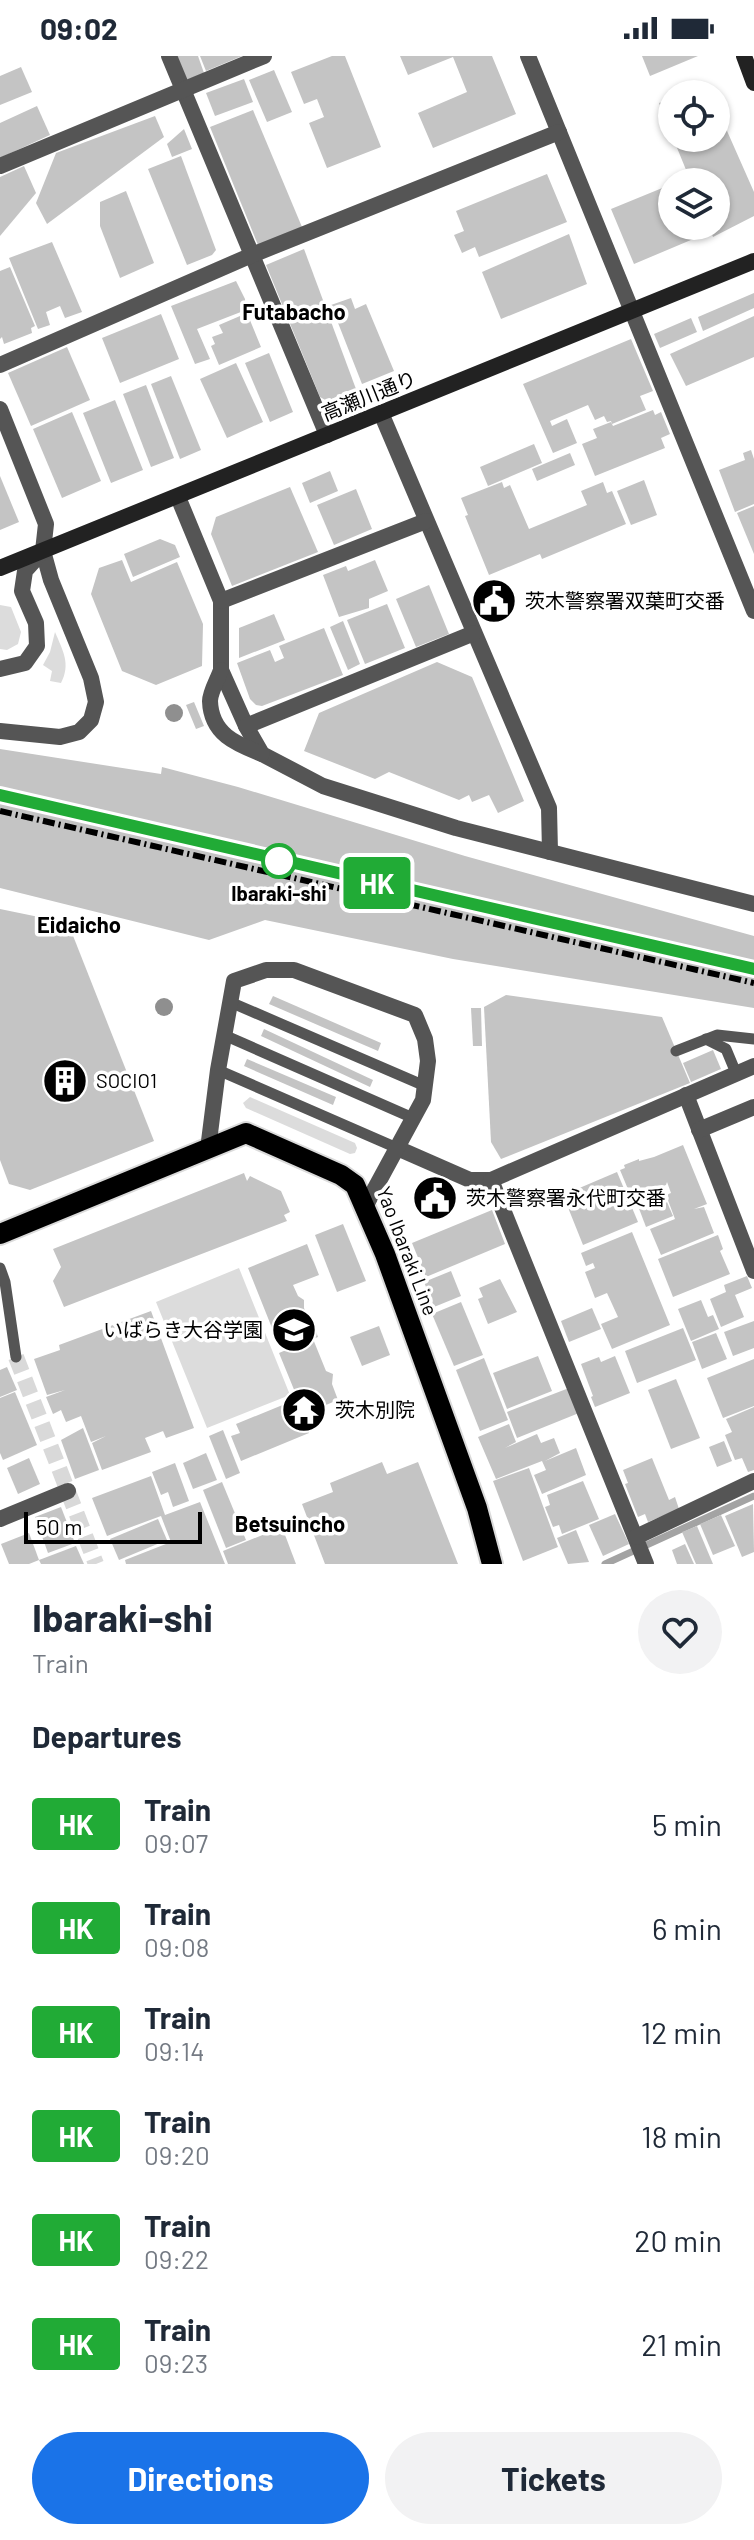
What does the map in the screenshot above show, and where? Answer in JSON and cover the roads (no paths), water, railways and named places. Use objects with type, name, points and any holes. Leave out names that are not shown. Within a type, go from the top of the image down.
[{"type":"main road","name":"Yao Ibaraki Line","points":[[0,1234],[246,1133],[341,1175],[355,1185],[366,1205],[477,1508],[492,1564]]},
{"type":"street","points":[[169,56],[327,435]]},
{"type":"street","points":[[0,166],[264,56]]},
{"type":"street","points":[[528,56],[754,611]]},
{"type":"street","points":[[744,56],[754,83]]},
{"type":"street","points":[[0,365],[252,255],[559,132]]},
{"type":"street","name":"高瀬川通り","points":[[0,568],[754,261]]},
{"type":"street","points":[[0,409],[46,524],[43,551],[51,580],[91,678],[96,702],[91,720],[79,732],[60,737],[0,731]]},
{"type":"street","points":[[381,413],[549,808],[550,852]]},
{"type":"street","points":[[178,497],[221,601],[221,670],[209,699],[215,720],[227,740],[262,754],[323,786],[456,828],[754,904]]},
{"type":"street","points":[[221,601],[426,521]]},
{"type":"street","points":[[0,669],[25,663],[37,646],[36,623],[22,591],[25,571],[43,551]]},
{"type":"street","points":[[246,726],[474,633]]},
{"type":"street","points":[[221,670],[262,754]]},
{"type":"street","points":[[208,1149],[234,981],[266,970],[294,970],[415,1015],[425,1039],[428,1061],[423,1100],[366,1205]]},
{"type":"street","points":[[397,1148],[470,1180],[491,1180],[754,1066]]},
{"type":"street","points":[[686,1095],[754,1271]]},
{"type":"street","points":[[699,1130],[754,1107]]},
{"type":"street","points":[[491,1180],[646,1564]]},
{"type":"street","points":[[636,1537],[754,1481]]},
{"type":"street","points":[[0,1519],[68,1491]]},
{"type":"lane","points":[[230,1002],[425,1086]]},
{"type":"lane","points":[[224,1035],[413,1118]]},
{"type":"lane","points":[[676,1051],[717,1035],[754,1039]]},
{"type":"lane","points":[[706,1039],[726,1049],[736,1073]]},
{"type":"lane","points":[[218,1070],[397,1148]]},
{"type":"lane","points":[[0,1268],[5,1282],[16,1357]]},
{"type":"waterway","points":[[605,1564],[754,1496]]},
{"type":"tunnel","points":[[16,1357],[96,1564]]},
{"type":"railway","points":[[0,795],[754,969]]},
{"type":"railway","points":[[0,811],[754,983]]},
{"type":"train","name":"HK","points":[[0,795],[754,969]]},
{"type":"place","name":"茨木警察署双葉町交番","points":[[494,601]]},
{"type":"place","name":"Ibaraki-shi","points":[[279,861]]},
{"type":"place","name":"SOCIO1","points":[[65,1081]]},
{"type":"place","name":"茨木警察署永代町交番","points":[[435,1198]]},
{"type":"place","name":"いばらき大谷学園","points":[[294,1330]]},
{"type":"place","name":"茨木別院","points":[[304,1410]]},
{"type":"district","name":"Futabacho","points":[[294,312]]},
{"type":"district","name":"Eidaicho","points":[[79,925]]},
{"type":"district","name":"Betsuincho","points":[[290,1524]]}]
